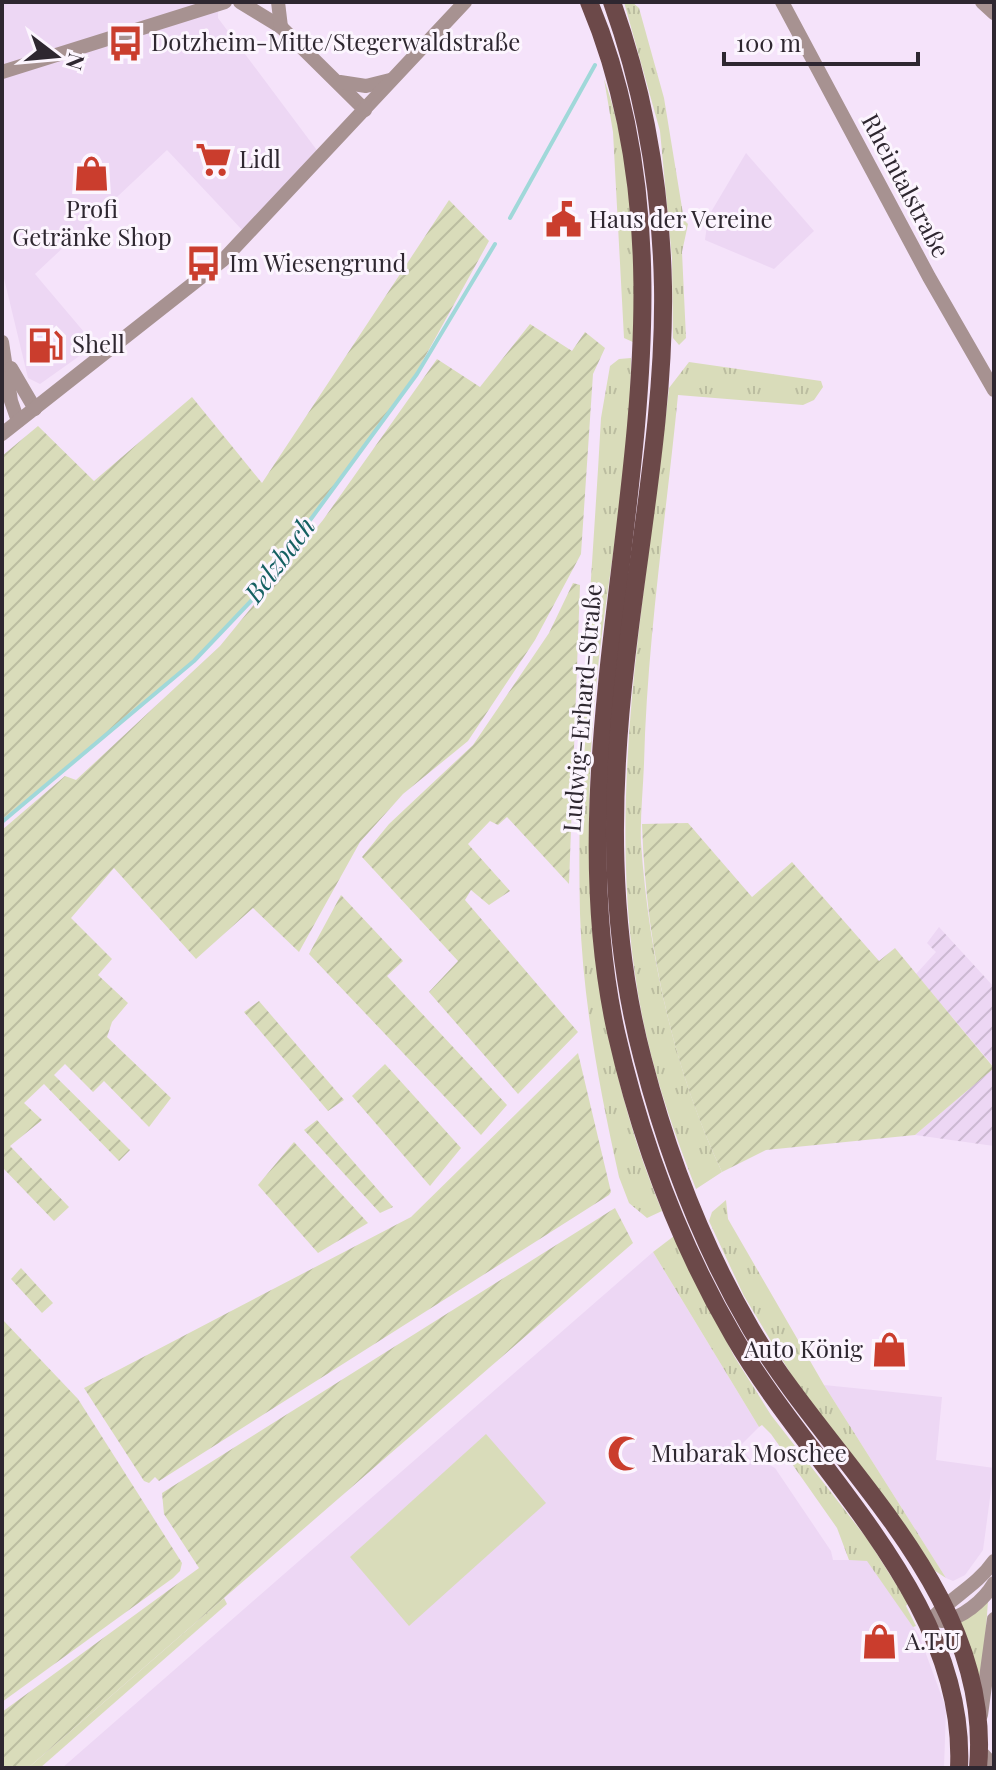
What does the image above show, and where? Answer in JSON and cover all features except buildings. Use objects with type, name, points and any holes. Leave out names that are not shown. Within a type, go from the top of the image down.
[{"type":"main road","name":"Ludwig-Erhard-Straße","points":[[589,2],[614,72],[636,169],[653,334]]},
{"type":"main road","name":"Ludwig-Erhard-Straße","points":[[612,2],[633,66],[654,166],[662,247],[615,800],[617,909],[634,1023],[680,1180],[724,1280],[780,1374],[903,1539],[947,1613],[974,1688],[979,1759]]},
{"type":"main road","name":"Ludwig-Erhard-Straße","points":[[650,376],[607,657],[596,800],[599,912],[615,1027],[654,1164],[707,1288],[763,1384],[901,1574],[929,1622],[950,1678],[957,1708],[959,1768]]},
{"type":"street","points":[[2,72],[225,2]]},
{"type":"street","points":[[240,2],[281,27],[365,110]]},
{"type":"street","points":[[278,2],[281,27]]},
{"type":"street","points":[[2,434],[223,260],[465,2]]},
{"type":"street","name":"Rheintalstraße","points":[[782,2],[994,390]]},
{"type":"street","points":[[982,2],[994,13]]},
{"type":"street","points":[[338,82],[371,86],[394,79]]},
{"type":"street","points":[[3,348],[22,391],[35,409]]},
{"type":"street","points":[[3,348],[11,401],[18,421]]},
{"type":"street","points":[[947,1613],[994,1561]]},
{"type":"street","points":[[929,1622],[980,1602],[994,1583]]},
{"type":"street","points":[[979,1727],[994,1619]]},
{"type":"street","points":[[979,1759],[994,1766]]},
{"type":"shaded area","points":[[2,2],[218,2],[218,18],[319,153],[245,233],[167,150],[35,274],[95,345],[40,384],[28,378],[2,270]]},
{"type":"shaded area","points":[[746,153],[814,231],[774,269],[705,240],[708,217]]},
{"type":"shaded area","points":[[939,927],[994,987],[994,1067],[916,974],[936,952],[927,943]]},
{"type":"shaded area","points":[[994,1068],[994,1146],[915,1135]]},
{"type":"shaded area","points":[[653,1252],[759,1427],[740,1446],[750,1459],[758,1459],[775,1468],[831,1551],[833,1560],[867,1560],[919,1635],[946,1708],[944,1768],[62,1768]]},
{"type":"shaded area","points":[[824,1385],[942,1397],[936,1460],[994,1468],[983,1550],[965,1575],[953,1581],[946,1578]]},
{"type":"green space","points":[[624,2],[632,2],[639,8],[664,98],[684,220],[688,224],[682,252],[686,338],[679,345],[673,338],[672,258],[660,131]]},
{"type":"green space","points":[[604,79],[622,144],[632,210],[635,343],[624,338],[613,132]]},
{"type":"green space","points":[[449,200],[489,241],[416,373],[251,600],[194,660],[2,820],[2,456],[38,426],[94,481],[192,397],[262,483]]},
{"type":"green space","points":[[530,324],[572,351],[585,332],[605,348],[593,374],[581,554],[535,640],[468,741],[403,794],[360,842],[299,952],[253,908],[196,959],[114,868],[71,918],[112,959],[98,975],[128,1003],[112,1022],[107,1037],[171,1098],[149,1127],[104,1081],[93,1092],[65,1064],[54,1075],[130,1150],[119,1161],[44,1084],[24,1103],[42,1120],[10,1146],[69,1207],[54,1221],[2,1167],[2,830],[65,776],[76,780],[220,646],[323,520],[437,359],[480,387]]},
{"type":"green space","points":[[631,358],[623,478],[591,745],[590,881],[605,1015],[619,1081],[638,1147],[662,1211],[647,1218],[629,1203],[619,1177],[594,1047],[580,914],[580,791],[601,418],[610,366],[619,359]]},
{"type":"green space","points":[[689,362],[821,381],[823,387],[814,400],[803,405],[678,395],[649,672],[641,843],[650,928],[666,1012],[690,1093],[722,1172],[696,1189],[668,1112],[646,1034],[632,954],[626,873],[626,792],[639,629],[669,388]]},
{"type":"green space","points":[[573,583],[580,585],[569,884],[507,817],[498,825],[490,821],[468,844],[510,891],[489,905],[471,890],[465,900],[578,1032],[518,1094],[429,992],[458,961],[362,857],[389,824],[473,745],[549,633]]},
{"type":"green space","points":[[688,823],[752,897],[792,862],[879,961],[895,948],[994,1068],[915,1135],[766,1150],[722,1172],[704,1131],[675,1046],[656,958],[644,869],[642,824]]},
{"type":"green space","points":[[341,895],[403,961],[387,976],[507,1105],[481,1135],[309,954]]},
{"type":"green space","points":[[259,1001],[344,1100],[328,1111],[244,1012]]},
{"type":"green space","points":[[578,1053],[611,1192],[609,1195],[159,1481],[155,1477],[149,1483],[144,1481],[84,1388],[411,1217]]},
{"type":"green space","points":[[385,1064],[461,1148],[430,1186],[352,1096]]},
{"type":"green space","points":[[317,1120],[393,1207],[380,1213],[304,1130]]},
{"type":"green space","points":[[294,1142],[368,1223],[318,1253],[258,1185]]},
{"type":"green space","points":[[726,1200],[728,1219],[824,1385],[946,1578],[932,1569],[792,1376],[744,1296],[709,1221],[712,1212]]},
{"type":"green space","points":[[615,1208],[633,1243],[28,1768],[2,1768],[2,1712],[199,1568],[164,1514],[162,1493]]},
{"type":"green space","points":[[674,1236],[734,1356],[771,1415],[868,1540],[908,1603],[906,1606],[916,1626],[913,1627],[867,1561],[849,1560],[837,1528],[771,1434],[762,1425],[759,1427],[653,1252]]},
{"type":"green space","points":[[21,1268],[53,1303],[42,1313],[11,1279]]},
{"type":"green space","points":[[2,1319],[78,1399],[182,1563],[180,1571],[173,1578],[2,1702]]},
{"type":"green space","points":[[486,1434],[546,1503],[409,1626],[350,1557]]},
{"type":"green space","points":[[224,1598],[227,1604],[40,1768],[28,1768]]},
{"type":"green space","points":[[988,1601],[982,1684],[981,1685],[960,1621]]},
{"type":"waterway","name":"Belzbach","points":[[510,218],[595,65]]},
{"type":"waterway","name":"Belzbach","points":[[2,822],[194,661],[251,601],[417,374],[495,244]]},
{"type":"place","name":"Dotzheim-Mitte/Stegerwaldstraße","points":[[125,43]]},
{"type":"place","name":"Lidl","points":[[213,160]]},
{"type":"place","name":"Profi Getränke Shop","points":[[92,173]]},
{"type":"place","name":"Haus der Vereine","points":[[563,220]]},
{"type":"place","name":"Im Wiesengrund","points":[[203,264]]},
{"type":"place","name":"Shell","points":[[46,345]]},
{"type":"place","name":"Auto König","points":[[889,1350]]},
{"type":"place","name":"Mubarak Moschee","points":[[625,1454]]},
{"type":"place","name":"A.T.U","points":[[879,1642]]}]
